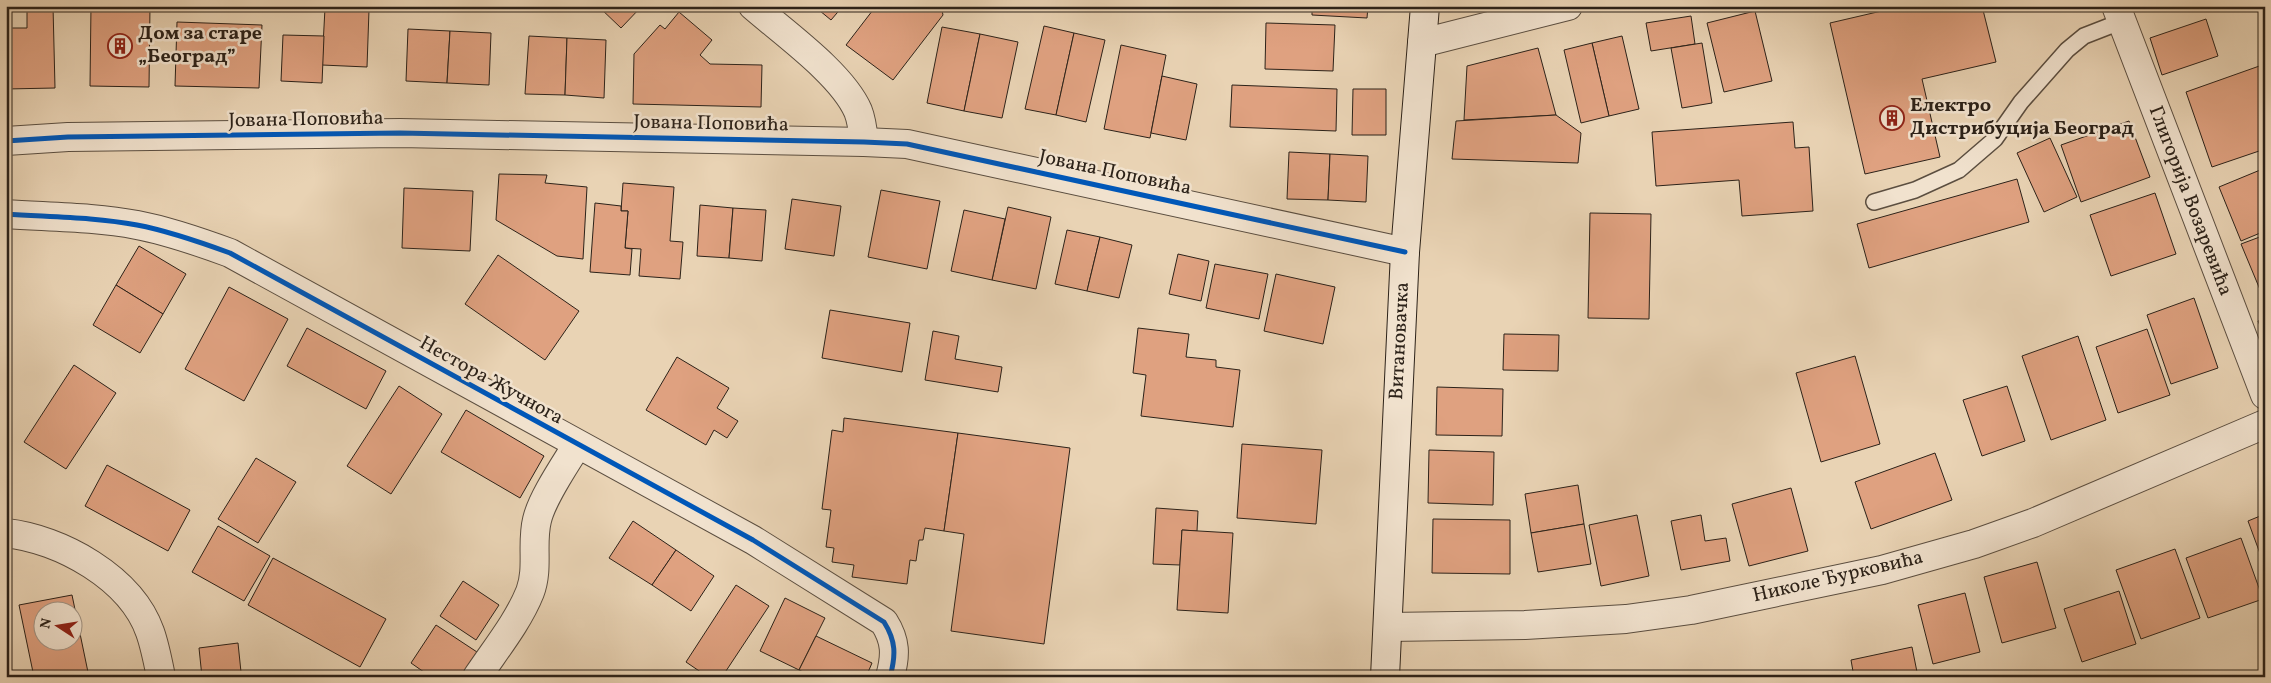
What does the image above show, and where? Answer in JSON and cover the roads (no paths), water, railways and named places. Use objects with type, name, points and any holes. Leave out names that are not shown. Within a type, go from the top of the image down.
[{"type":"street","points":[[752,6],[839,83],[858,112],[864,142]]},
{"type":"street","name":"Витановачка","points":[[1385,677],[1405,252],[1425,6]]},
{"type":"street","points":[[1422,43],[1568,6]]},
{"type":"street","name":"Глигорија Возаревића","points":[[2118,14],[2265,395]]},
{"type":"street","name":"Јована Поповића","points":[[6,141],[68,137],[400,134],[864,142],[925,147],[1405,252]]},
{"type":"street","name":"Нестора Жучнога","points":[[6,214],[137,225],[189,238],[230,253],[753,540],[884,622],[895,642],[894,663],[890,677]]},
{"type":"street","name":"Николе Ђурковића","points":[[1388,626],[1525,626],[1626,619],[1691,610],[1882,570],[1974,544],[2033,523],[2265,424]]},
{"type":"street","points":[[477,677],[528,597],[536,565],[536,533],[539,512],[577,445]]},
{"type":"street","points":[[6,533],[24,535],[83,559],[103,570],[116,581],[138,609],[150,632],[161,677]]},
{"type":"lane","points":[[1874,202],[1915,190],[1959,170],[1995,139],[2021,102],[2067,50],[2084,36],[2118,14]]},
{"type":"place","name":"Дом за старе „Београд”","points":[[120,46]]},
{"type":"place","name":"Електро Дистрибуција Београд","points":[[1892,118]]}]
